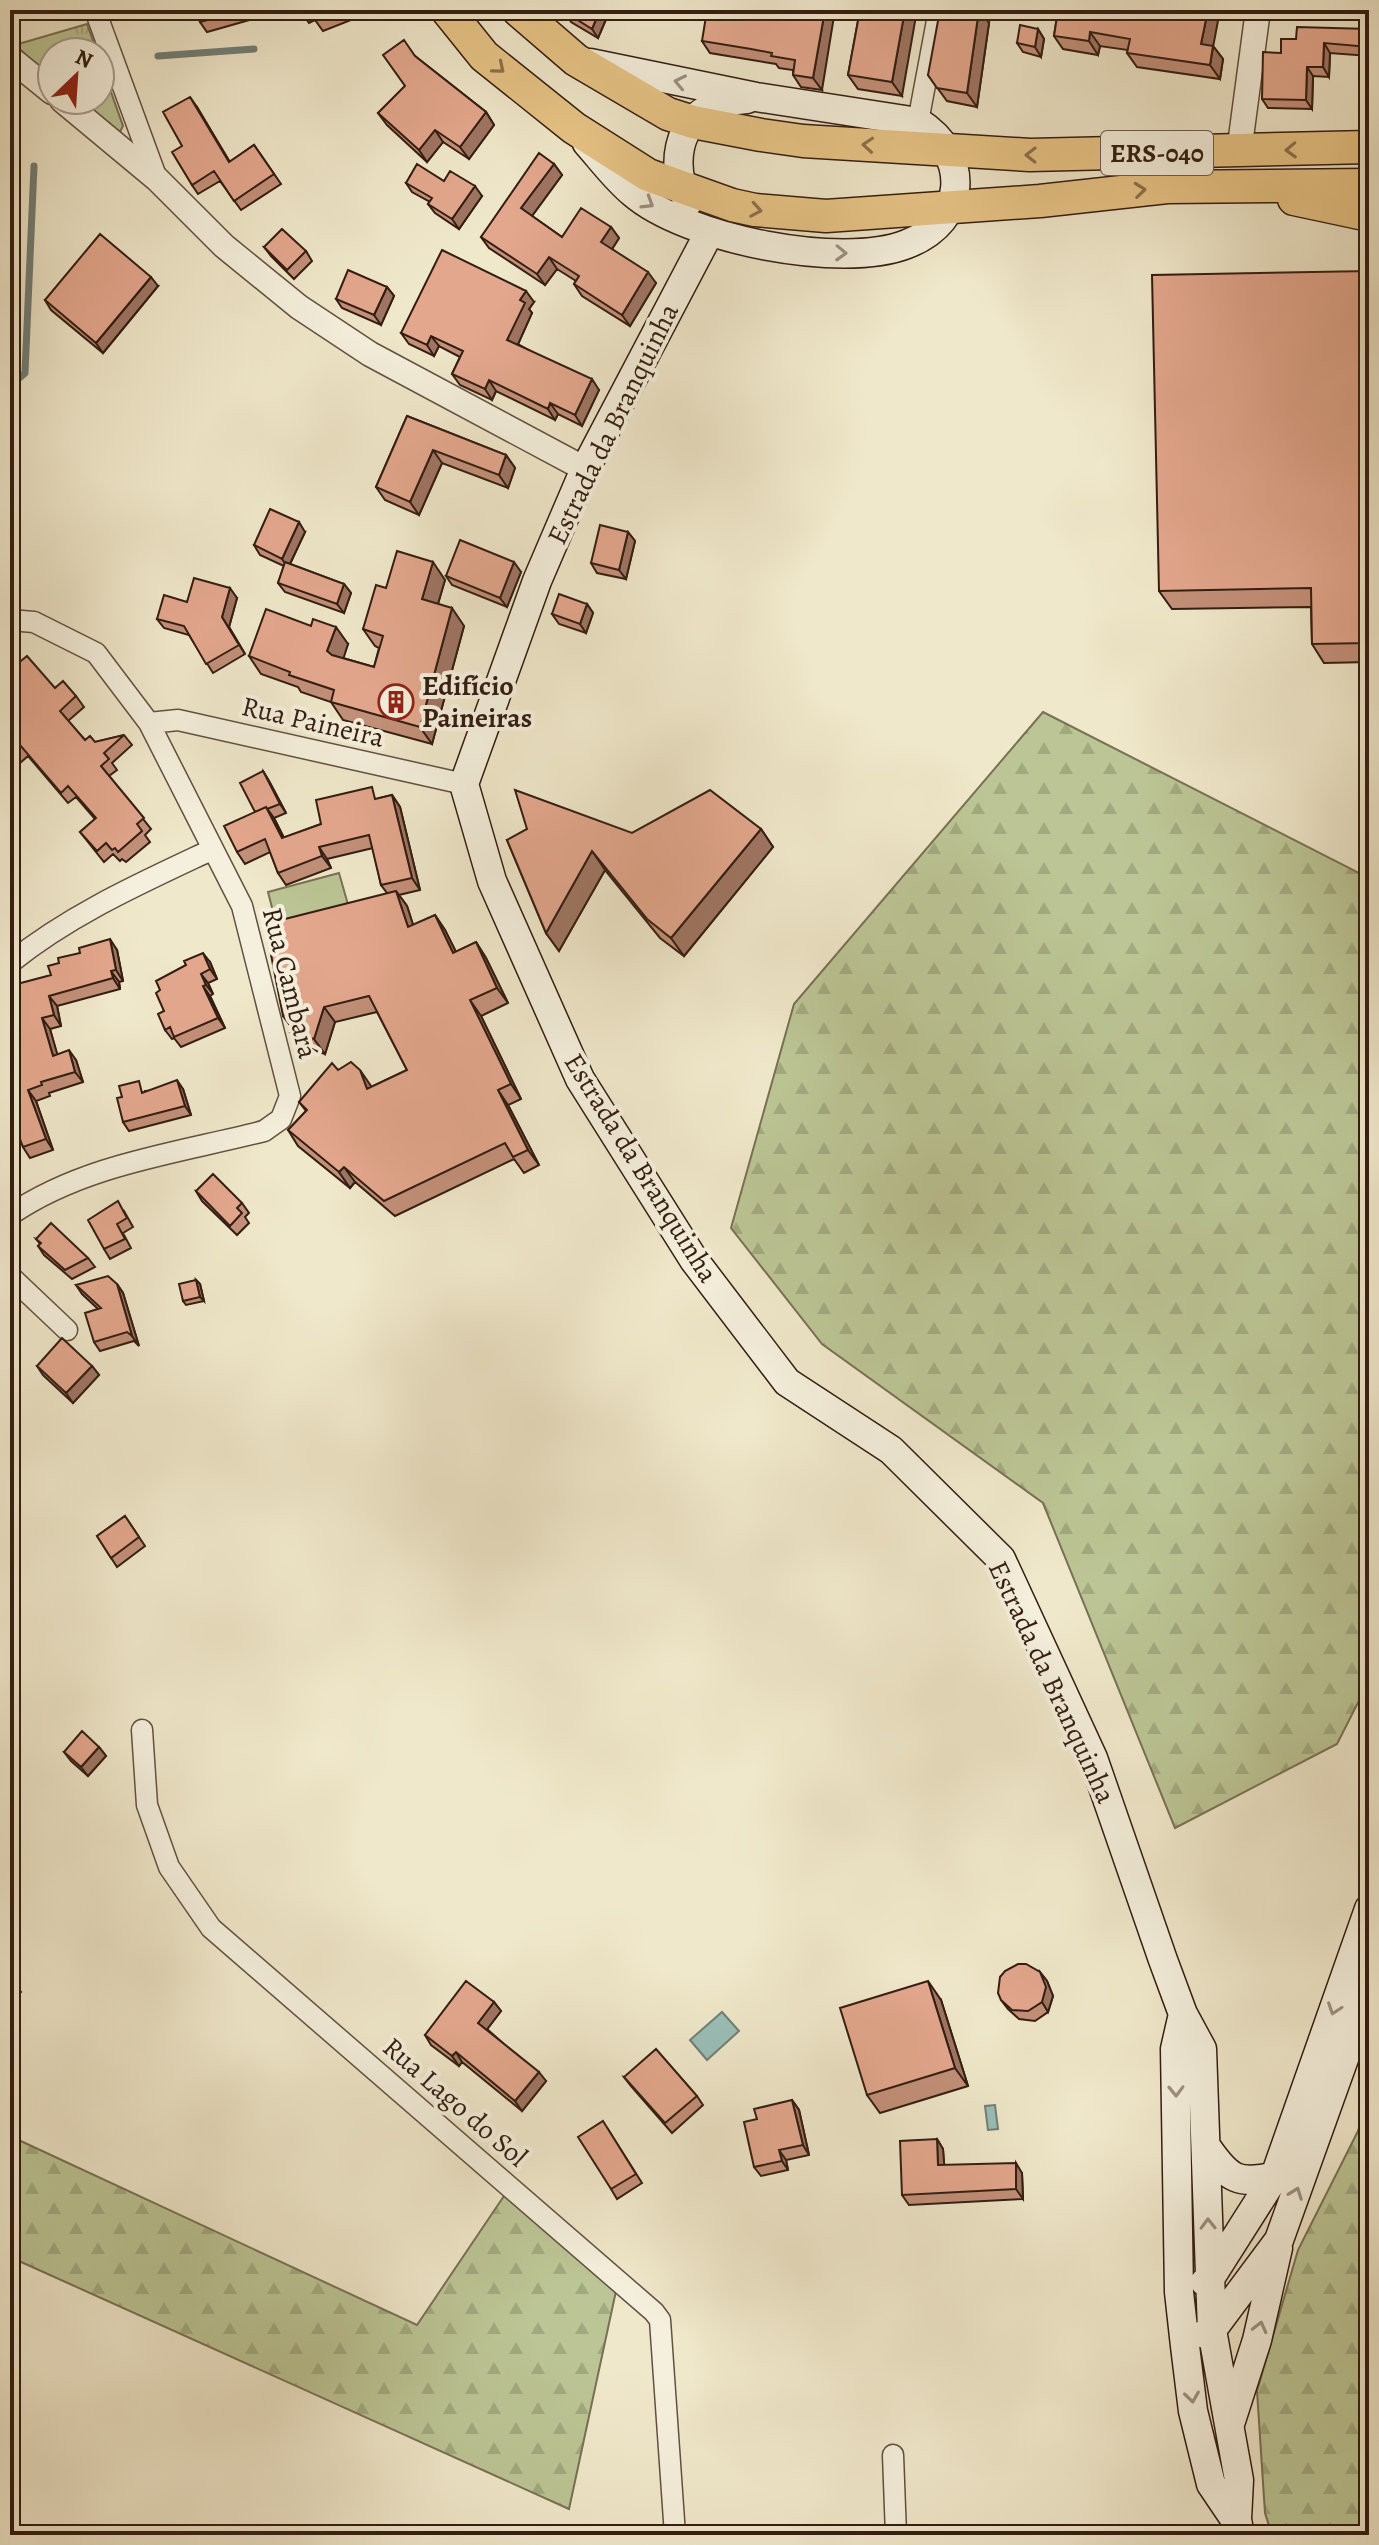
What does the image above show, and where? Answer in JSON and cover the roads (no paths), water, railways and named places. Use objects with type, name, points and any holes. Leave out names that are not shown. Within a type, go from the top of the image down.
[{"type":"main road","name":"ERS-040","points":[[447,10],[484,56],[574,128],[644,172],[732,205],[778,214],[943,217],[1167,187],[1369,185]]},
{"type":"main road","name":"ERS-040","points":[[518,10],[576,60],[668,114],[693,122],[803,141],[933,135],[1030,155],[1369,147]]},
{"type":"main road","points":[[574,128],[633,194],[669,215],[709,233],[839,254],[872,252],[903,246],[919,239],[943,217],[957,184],[933,135],[576,60]]},
{"type":"main road","points":[[709,233],[691,209],[681,188],[678,168],[680,149],[693,122],[714,106],[756,97]]},
{"type":"main road","points":[[1236,186],[1369,215]]},
{"type":"main road","name":"Estrada da Branquinha","points":[[709,233],[585,469],[537,581],[464,784],[492,881],[580,1079],[694,1260],[787,1382],[891,1450],[1001,1559],[1093,1758],[1183,2014],[1202,2049],[1208,2149],[1212,2330],[1239,2480],[1239,2527]]},
{"type":"main road","points":[[1179,2292],[1209,2280],[1275,2176],[1369,1909]]},
{"type":"main road","points":[[1228,2429],[1257,2340],[1279,2240],[1369,1989]]},
{"type":"main road","name":"Estrada da Branquinha","points":[[1183,2014],[1175,2049],[1179,2292],[1193,2411],[1211,2484],[1239,2527]]},
{"type":"main road","points":[[1208,2149],[1223,2171],[1235,2177],[1248,2181],[1275,2176]]},
{"type":"main road","points":[[1185,2346],[1212,2330],[1279,2240]]},
{"type":"street","points":[[95,10],[157,179]]},
{"type":"street","points":[[933,135],[939,10]]},
{"type":"street","points":[[1239,152],[1258,10]]},
{"type":"street","points":[[10,58],[36,79]]},
{"type":"street","points":[[81,116],[157,179],[224,246],[299,307],[370,354],[585,469]]},
{"type":"street","name":"Rua Cambará","points":[[10,620],[34,622],[96,653],[149,723],[242,906],[290,1096],[281,1119],[264,1131],[83,1176],[39,1196],[10,1215]]},
{"type":"street","name":"Rua Paineira","points":[[149,723],[178,720],[464,784]]},
{"type":"street","points":[[10,963],[37,941],[99,903],[211,850]]},
{"type":"street","points":[[10,1276],[67,1330]]},
{"type":"street","name":"Rua Lago do Sol","points":[[142,1730],[147,1805],[169,1867],[211,1928],[660,2320],[675,2535]]},
{"type":"street","points":[[893,2455],[896,2535]]},
{"type":"water","points":[[722,2012],[739,2031],[707,2060],[690,2040]]},
{"type":"water","points":[[995,2105],[998,2129],[988,2130],[985,2106]]},
{"type":"waterway","points":[[158,56],[254,49]]},
{"type":"waterway","points":[[10,386],[25,373],[34,166]]},
{"type":"place","name":"Edifício Paineiras","points":[[396,702]]}]
